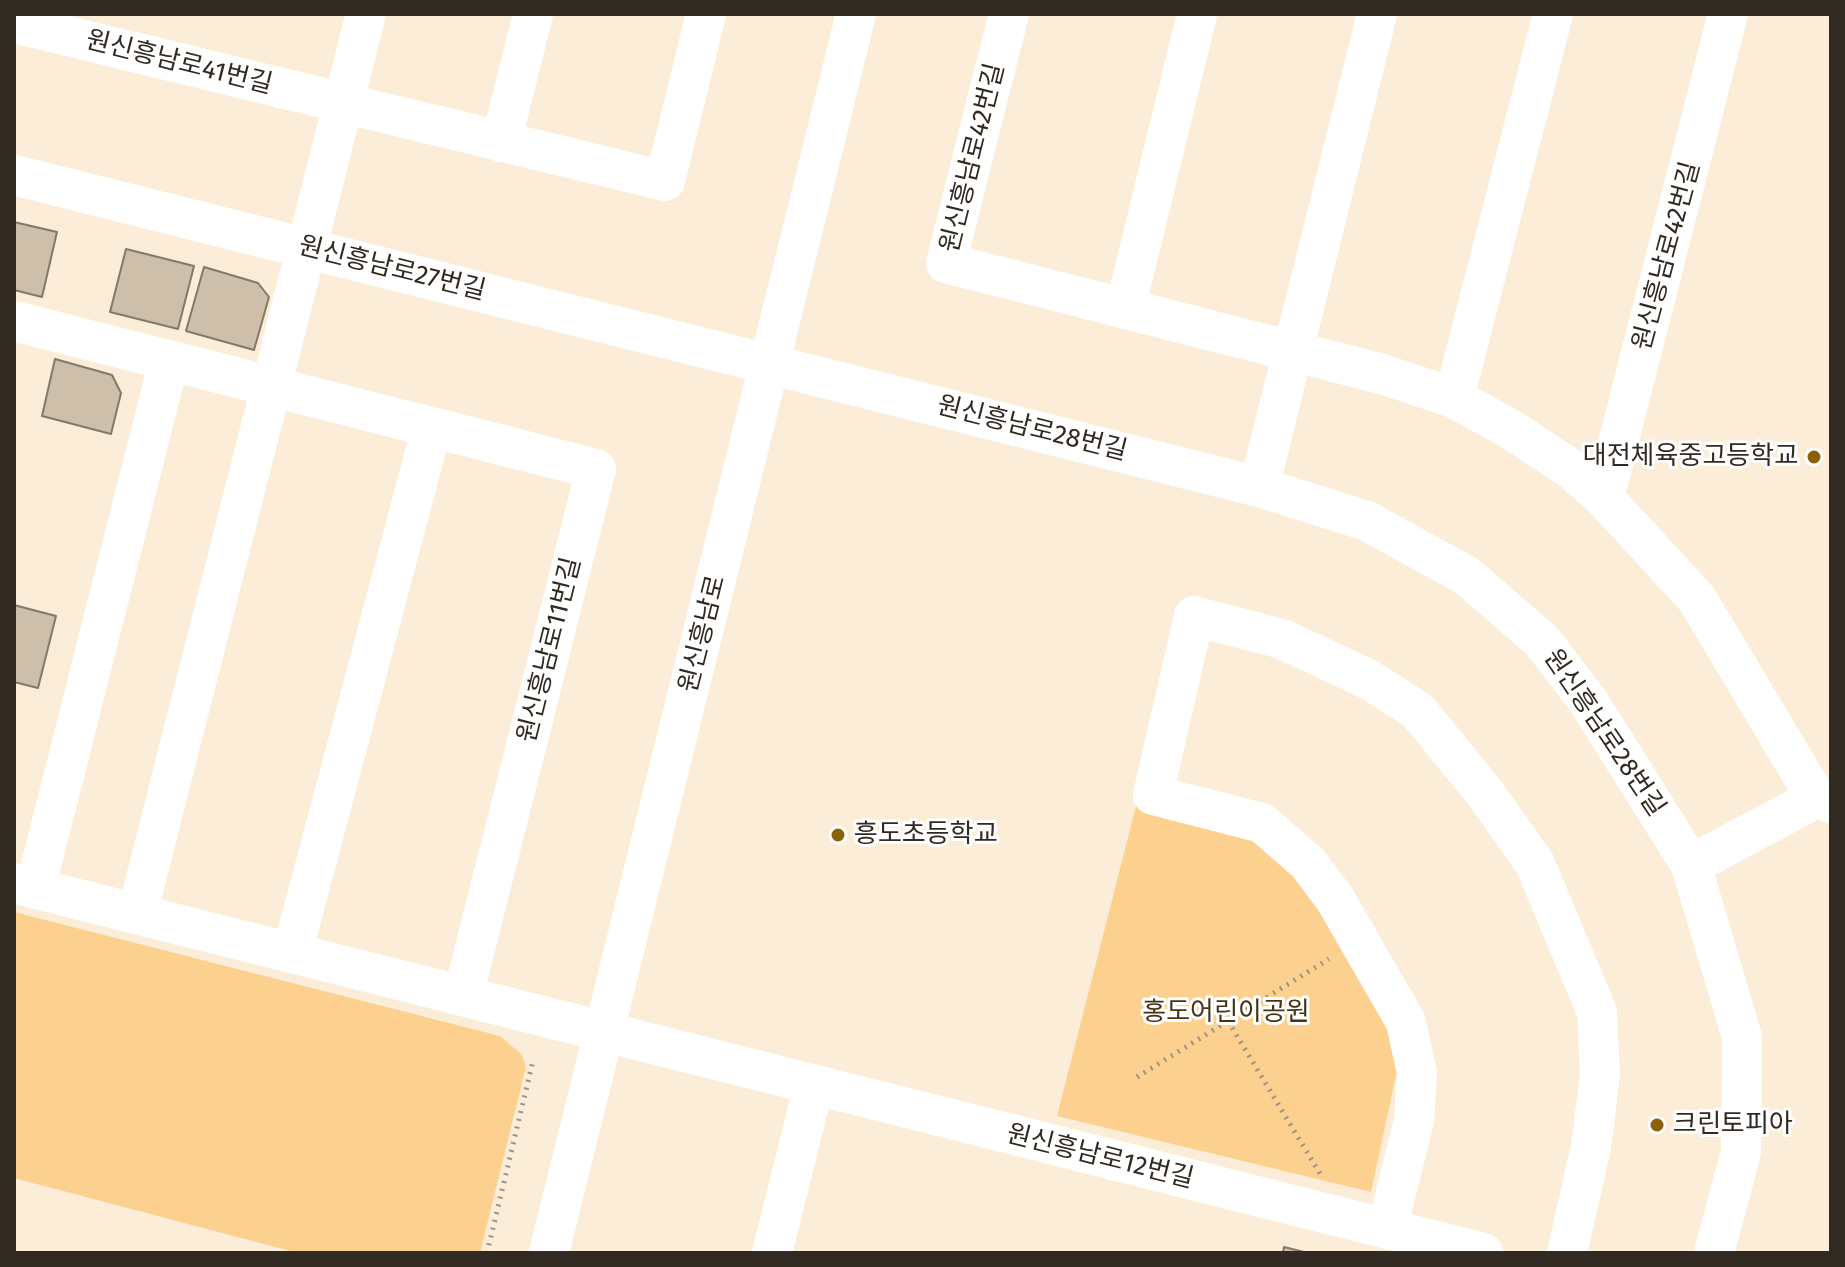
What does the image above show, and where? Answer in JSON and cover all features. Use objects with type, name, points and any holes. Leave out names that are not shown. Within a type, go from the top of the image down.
[{"type":"street","points":[[137,914],[366,14]]},
{"type":"street","points":[[501,142],[533,14]]},
{"type":"street","name":"원신흥남로41번길","points":[[14,23],[665,181],[706,14]]},
{"type":"street","name":"원신흥남로","points":[[549,1253],[856,14]]},
{"type":"street","name":"원신흥남로42번길","points":[[1009,14],[946,263],[1382,374],[1454,398],[1559,461],[1604,498],[1697,599],[1824,800]]},
{"type":"street","points":[[1125,309],[1197,14]]},
{"type":"street","points":[[1259,487],[1377,14]]},
{"type":"street","points":[[1454,398],[1553,14]]},
{"type":"street","name":"원신흥남로42번길","points":[[1604,498],[1728,14]]},
{"type":"street","name":"원신흥남로27번길","points":[[14,175],[771,363]]},
{"type":"street","name":"원신흥남로11번길","points":[[14,321],[596,469],[463,996]]},
{"type":"street","points":[[169,361],[24,886],[604,1032]]},
{"type":"street","name":"원신흥남로28번길","points":[[771,363],[1259,487],[1379,528],[1467,576],[1542,641],[1588,701],[1691,865],[1742,1037],[1741,1152],[1714,1253]]},
{"type":"street","points":[[292,953],[432,427]]},
{"type":"street","points":[[1387,1229],[1414,1121],[1417,1073],[1406,1022],[1335,899],[1308,863],[1262,823],[1153,795],[1194,616],[1282,639],[1368,679],[1418,711],[1485,793],[1535,864],[1597,1012],[1600,1075],[1597,1104],[1591,1147],[1567,1253]]},
{"type":"street","points":[[1691,865],[1824,800]]},
{"type":"street","name":"원신흥남로12번길","points":[[604,1032],[1483,1253]]},
{"type":"street","points":[[772,1253],[814,1085]]},
{"type":"path","points":[[1137,1077],[1337,955]]},
{"type":"path","points":[[1228,1021],[1329,1188]]},
{"type":"path","points":[[487,1253],[533,1061]]},
{"type":"green space","name":"홍도어린이공원","points":[[1137,802],[1236,827],[1317,890],[1392,1026],[1397,1071],[1371,1192],[1057,1116]]},
{"type":"green space","points":[[14,912],[500,1036],[522,1055],[526,1067],[480,1253],[298,1253],[14,1178]]},
{"type":"building","points":[[14,222],[57,232],[42,297],[14,290]]},
{"type":"building","points":[[126,249],[194,266],[178,329],[110,312]]},
{"type":"building","points":[[204,267],[258,283],[269,297],[254,350],[186,331]]},
{"type":"building","points":[[55,359],[112,375],[121,393],[111,434],[42,416]]},
{"type":"building","points":[[14,605],[56,616],[38,688],[14,682]]},
{"type":"building","points":[[1284,1247],[1308,1253],[1283,1253]]},
{"type":"place","name":"대전체육중고등학교","points":[[1814,457]]},
{"type":"place","name":"흥도초등학교","points":[[838,835]]},
{"type":"place","name":"크린토피아","points":[[1657,1125]]}]
